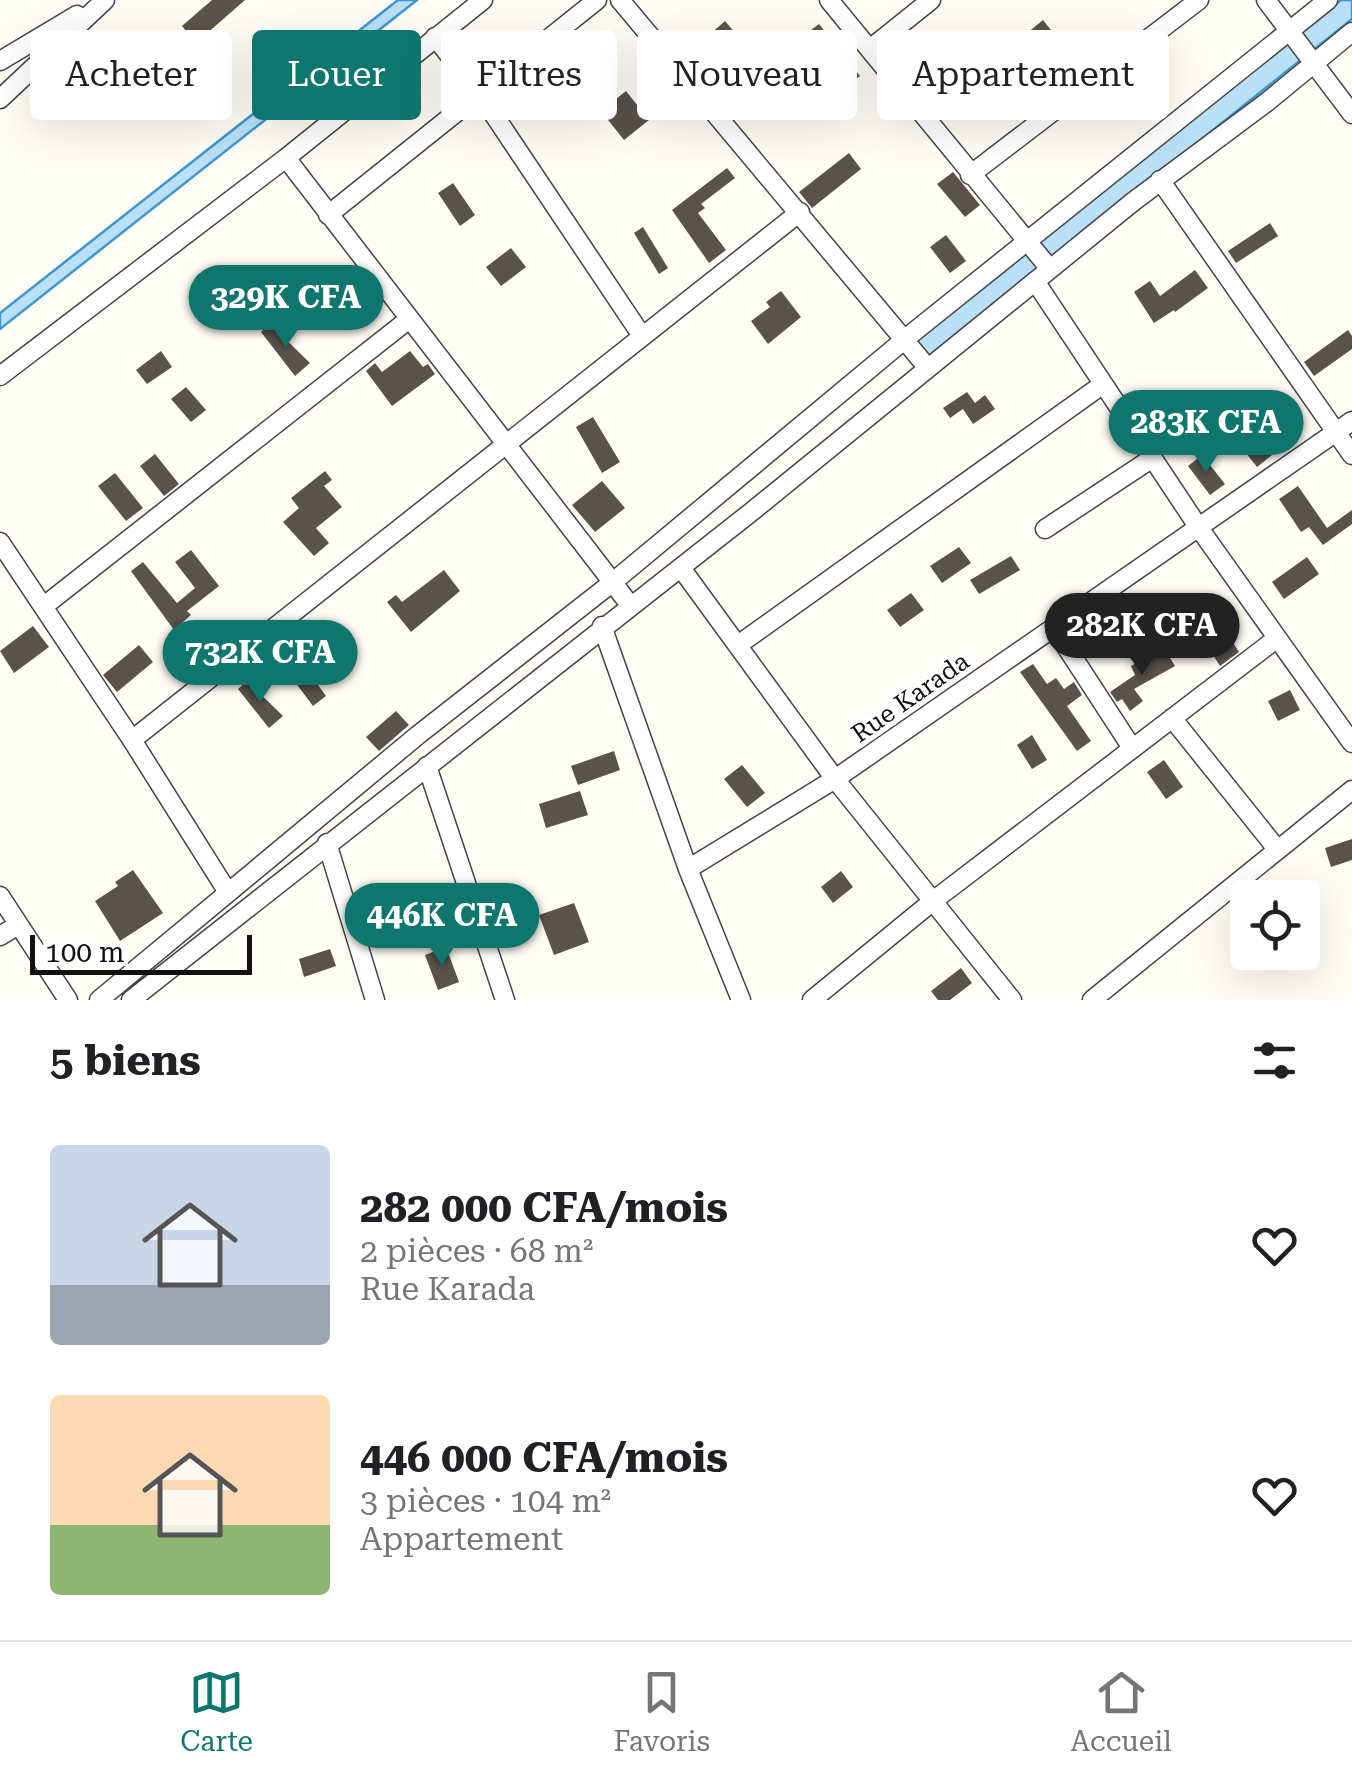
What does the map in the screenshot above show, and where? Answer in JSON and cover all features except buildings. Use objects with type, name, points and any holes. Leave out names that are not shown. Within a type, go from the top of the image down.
[{"type":"street","points":[[0,62],[101,0]]},
{"type":"street","points":[[0,100],[101,0]]},
{"type":"street","points":[[0,376],[286,158],[483,0]]},
{"type":"street","points":[[559,30],[596,0]]},
{"type":"street","points":[[620,0],[916,354]]},
{"type":"street","points":[[829,0],[1048,266]]},
{"type":"street","points":[[870,49],[931,0]]},
{"type":"street","points":[[970,174],[1199,0]]},
{"type":"street","points":[[1266,0],[1352,114]]},
{"type":"street","points":[[131,1000],[602,626],[681,568],[916,354],[1029,244],[1328,0]]},
{"type":"street","points":[[99,1000],[418,734],[613,582],[916,354],[1034,281],[1160,180],[1268,102],[1312,59],[1352,32]]},
{"type":"street","points":[[435,37],[441,45]]},
{"type":"street","points":[[328,216],[448,120]]},
{"type":"street","points":[[497,120],[642,336]]},
{"type":"street","points":[[286,158],[630,606]]},
{"type":"street","points":[[1160,180],[1344,427],[1352,455]]},
{"type":"street","points":[[132,740],[800,212]]},
{"type":"street","points":[[1034,281],[1198,528],[1352,743]]},
{"type":"street","points":[[44,606],[408,320]]},
{"type":"street","points":[[738,645],[1102,385]]},
{"type":"street","name":"Rue Karada","points":[[688,869],[835,779],[1344,427]]},
{"type":"street","points":[[1045,530],[1152,458]]},
{"type":"street","points":[[0,542],[227,891]]},
{"type":"street","points":[[681,568],[835,779],[1012,1000]]},
{"type":"street","points":[[602,626],[688,869],[741,1000]]},
{"type":"street","points":[[1054,628],[1132,748]]},
{"type":"street","points":[[812,1000],[932,901],[1276,639]]},
{"type":"street","points":[[1172,718],[1276,849]]},
{"type":"street","points":[[427,766],[505,1000]]},
{"type":"street","points":[[1092,1000],[1352,790]]},
{"type":"street","points":[[327,844],[375,1000]]},
{"type":"street","points":[[0,896],[68,1000]]},
{"type":"street","points":[[0,936],[18,925]]},
{"type":"water","points":[[398,0],[417,0],[379,30],[360,30]]},
{"type":"water","points":[[1341,0],[1352,0],[1352,19],[959,333],[930,355],[918,353],[917,340]]},
{"type":"water","points":[[252,115],[252,120],[265,120],[0,329],[0,313]]}]
